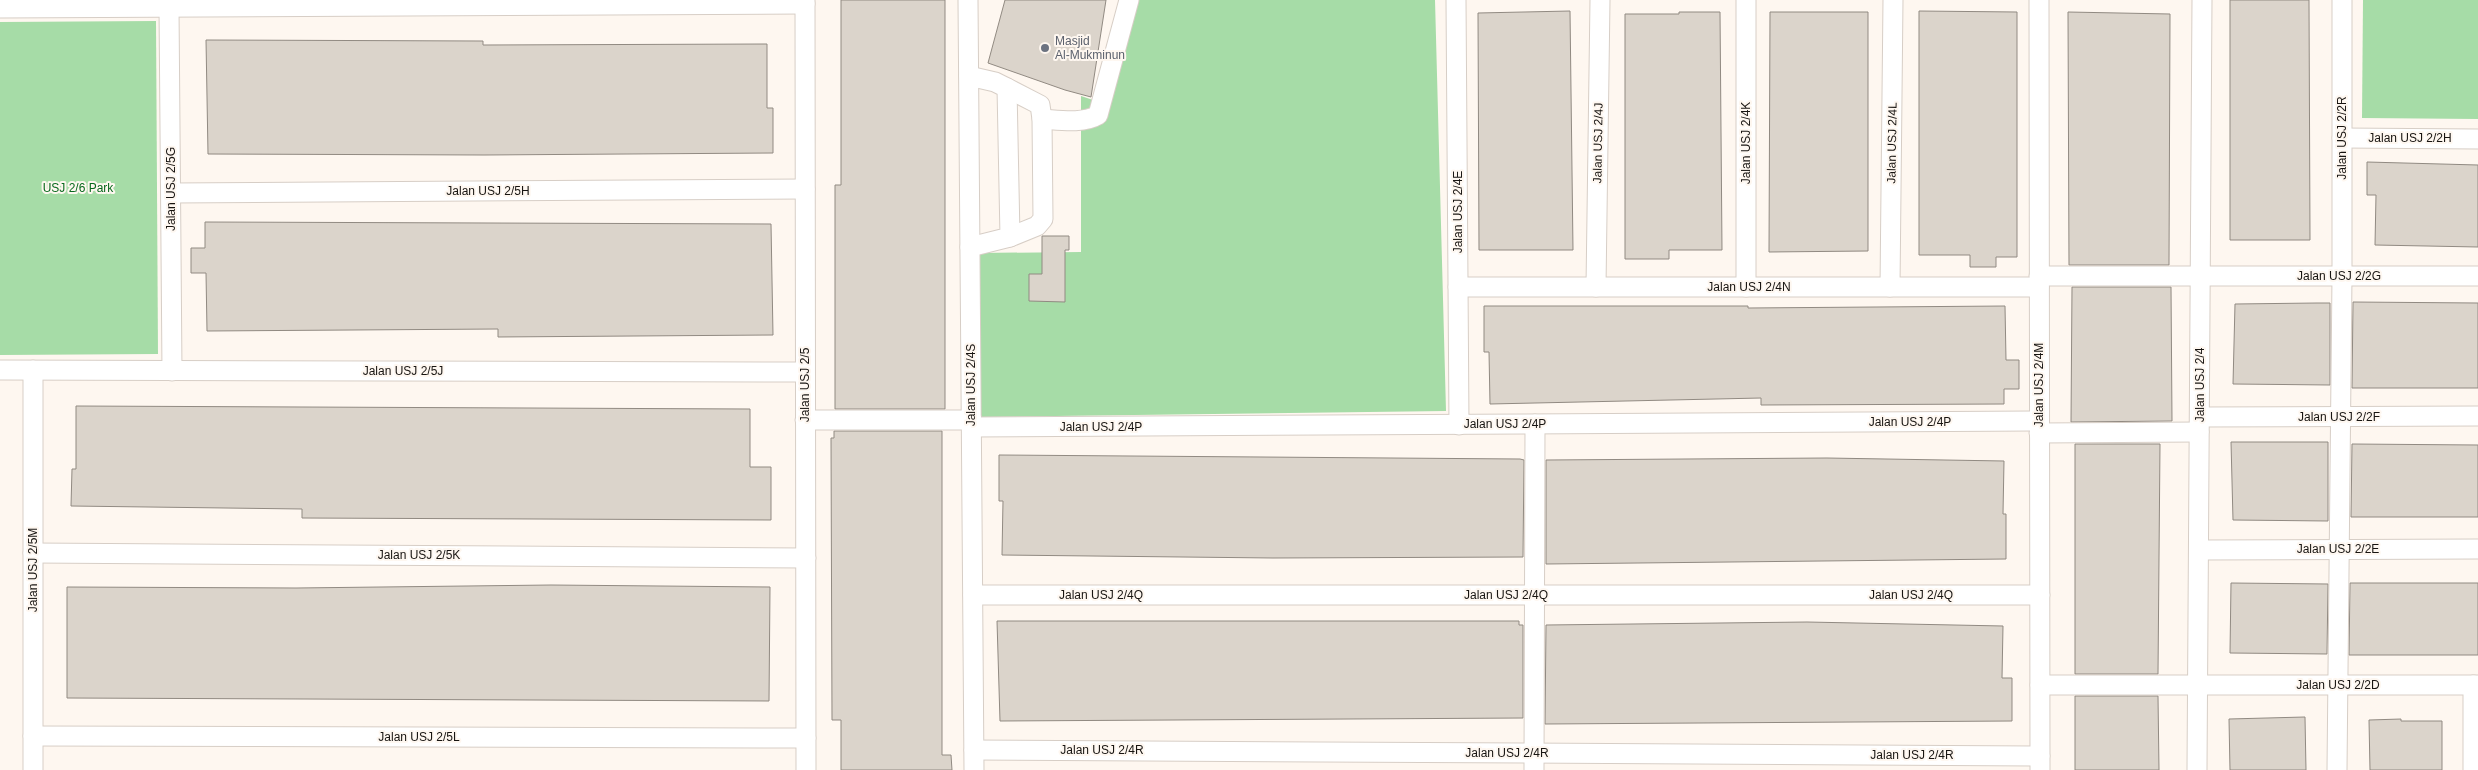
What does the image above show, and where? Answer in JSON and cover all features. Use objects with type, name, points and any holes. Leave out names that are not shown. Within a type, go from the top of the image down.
[{"type":"street","name":"Jalan USJ 2/4S","points":[[968,0],[974,770]]},
{"type":"street","points":[[1042,119],[1082,120],[1092,119],[1098,115],[1130,0]]},
{"type":"street","name":"Jalan USJ 2/4E","points":[[1456,0],[1459,424]]},
{"type":"street","name":"Jalan USJ 2/4J","points":[[1596,287],[1600,0]]},
{"type":"street","name":"Jalan USJ 2/4K","points":[[1746,0],[1746,287]]},
{"type":"street","name":"Jalan USJ 2/4L","points":[[1890,287],[1893,0]]},
{"type":"street","name":"Jalan USJ 2/4M","points":[[2039,0],[2040,763]]},
{"type":"street","name":"Jalan USJ 2/4","points":[[2197,770],[2202,0]]},
{"type":"street","name":"Jalan USJ 2/2R","points":[[2337,770],[2342,276],[2342,0]]},
{"type":"street","points":[[0,8],[350,3],[805,2]]},
{"type":"street","name":"Jalan USJ 2/5","points":[[805,2],[806,770]]},
{"type":"street","name":"Jalan USJ 2/5G","points":[[169,7],[172,371]]},
{"type":"street","points":[[969,76],[995,82],[1040,104],[1042,119],[1042,219],[1037,226],[1010,237],[970,247]]},
{"type":"street","points":[[1008,88],[1010,237]]},
{"type":"street","name":"Jalan USJ 2/2H","points":[[2342,138],[2478,138]]},
{"type":"street","name":"Jalan USJ 2/5H","points":[[171,194],[805,189]]},
{"type":"street","name":"Jalan USJ 2/2G","points":[[2039,282],[2200,276],[2478,276]]},
{"type":"street","name":"Jalan USJ 2/4N","points":[[1458,287],[1890,287],[2039,282]]},
{"type":"street","name":"Jalan USJ 2/5J","points":[[0,370],[806,372]]},
{"type":"street","name":"Jalan USJ 2/5M","points":[[33,370],[33,770]]},
{"type":"street","name":"Jalan USJ 2/2F","points":[[2040,427],[2199,425],[2340,416],[2478,416]]},
{"type":"street","name":"Jalan USJ 2/4P","points":[[806,420],[972,423],[2040,427]]},
{"type":"street","points":[[1534,762],[1535,424]]},
{"type":"street","name":"Jalan USJ 2/2E","points":[[2199,550],[2478,549]]},
{"type":"street","name":"Jalan USJ 2/5K","points":[[33,553],[806,558]]},
{"type":"street","name":"Jalan USJ 2/4Q","points":[[973,595],[2040,595]]},
{"type":"street","name":"Jalan USJ 2/2D","points":[[2040,685],[2475,686]]},
{"type":"street","points":[[2472,770],[2475,686]]},
{"type":"street","name":"Jalan USJ 2/5L","points":[[33,736],[806,738]]},
{"type":"street","name":"Jalan USJ 2/4R","points":[[974,750],[1534,762],[2040,763]]},
{"type":"green space","points":[[1126,0],[1435,0],[1446,411],[979,417],[977,253],[1081,252],[1081,96],[1093,100]]},
{"type":"green space","points":[[2363,0],[2478,0],[2478,119],[2362,118]]},
{"type":"green space","name":"USJ 2/6 Park","points":[[156,21],[158,354],[0,355],[0,22]]},
{"type":"building","points":[[841,0],[945,0],[945,409],[835,409],[835,185],[841,185]]},
{"type":"building","name":"Masjid Al-Mukminun","points":[[1005,0],[1106,0],[1091,97],[1065,90],[988,63]]},
{"type":"building","points":[[2230,0],[2309,0],[2310,240],[2230,240]]},
{"type":"building","points":[[1570,11],[1573,250],[1479,250],[1478,13]]},
{"type":"building","points":[[1919,11],[2017,12],[2017,257],[1996,257],[1996,267],[1970,267],[1970,255],[1919,255]]},
{"type":"building","points":[[1679,12],[1720,12],[1722,250],[1669,250],[1669,259],[1625,259],[1625,14],[1679,14]]},
{"type":"building","points":[[1770,12],[1868,12],[1868,251],[1769,252]]},
{"type":"building","points":[[2068,12],[2170,14],[2169,265],[2069,265]]},
{"type":"building","points":[[206,40],[483,41],[483,45],[767,44],[767,108],[773,108],[773,153],[208,154]]},
{"type":"building","points":[[2367,162],[2478,165],[2478,247],[2375,245],[2376,195],[2367,195]]},
{"type":"building","points":[[205,222],[771,224],[773,335],[498,337],[498,329],[207,331],[206,273],[191,273],[191,248],[205,248]]},
{"type":"building","points":[[1042,236],[1069,236],[1069,250],[1065,250],[1065,302],[1029,301],[1029,274],[1042,274]]},
{"type":"building","points":[[2072,287],[2171,287],[2172,421],[2071,422]]},
{"type":"building","points":[[2353,302],[2478,303],[2478,388],[2352,388]]},
{"type":"building","points":[[2330,303],[2330,385],[2233,384],[2235,304]]},
{"type":"building","points":[[1484,306],[1748,306],[1748,308],[2005,306],[2006,360],[2019,360],[2019,389],[2004,389],[2004,404],[1761,405],[1761,398],[1490,404],[1489,352],[1484,352]]},
{"type":"building","points":[[76,406],[750,409],[750,467],[771,467],[771,520],[302,518],[302,509],[71,506],[72,469],[76,469]]},
{"type":"building","points":[[834,431],[942,431],[942,755],[951,755],[952,770],[841,770],[841,720],[832,720],[831,438],[834,438]]},
{"type":"building","points":[[2231,442],[2328,442],[2328,521],[2233,520]]},
{"type":"building","points":[[2075,444],[2160,444],[2158,674],[2075,674]]},
{"type":"building","points":[[2352,444],[2478,445],[2478,517],[2351,517]]},
{"type":"building","points":[[999,455],[1520,459],[1524,460],[1523,557],[1273,558],[1002,555],[1003,501],[999,501]]},
{"type":"building","points":[[1827,458],[2004,461],[2003,514],[2006,514],[2006,559],[1546,564],[1546,460]]},
{"type":"building","points":[[2231,583],[2328,584],[2327,654],[2230,653]]},
{"type":"building","points":[[2350,583],[2478,583],[2478,655],[2349,655]]},
{"type":"building","points":[[551,585],[770,587],[769,701],[67,698],[67,587],[296,588]]},
{"type":"building","points":[[997,621],[1519,621],[1519,625],[1523,625],[1523,718],[1000,721]]},
{"type":"building","points":[[1807,622],[2003,626],[2002,678],[2012,678],[2012,721],[1545,724],[1546,625]]},
{"type":"building","points":[[2075,696],[2158,696],[2159,770],[2075,770]]},
{"type":"building","points":[[2305,717],[2306,770],[2230,770],[2229,719]]},
{"type":"building","points":[[2401,719],[2401,721],[2442,721],[2442,770],[2370,770],[2369,720]]},
{"type":"place","name":"Masjid Al-Mukminun","points":[[1045,48]]}]
